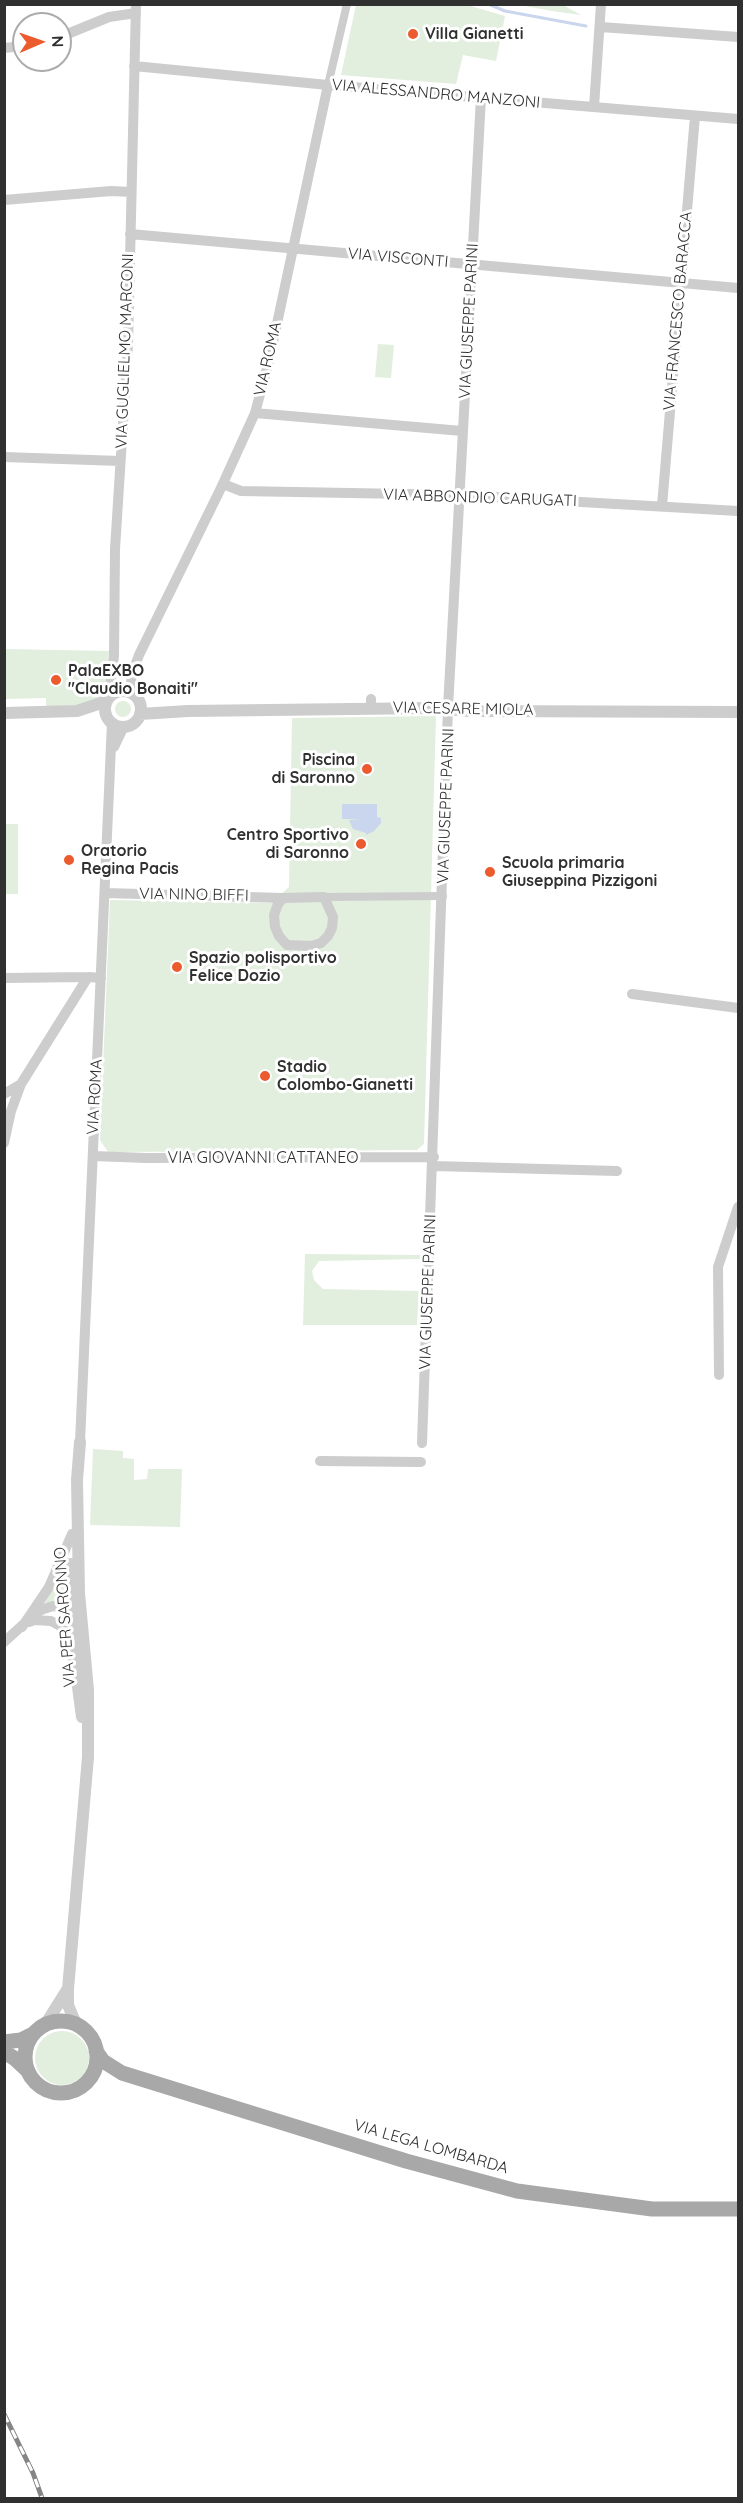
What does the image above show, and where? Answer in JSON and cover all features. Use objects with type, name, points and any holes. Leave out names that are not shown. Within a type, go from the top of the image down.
[{"type":"main road","points":[[4,2042],[21,2040],[60,2021],[76,2024],[91,2038],[96,2051],[94,2070],[85,2083],[69,2092],[49,2091],[35,2082],[14,2058],[4,2052]]},
{"type":"main road","points":[[28,2072],[25,2062],[26,2049],[39,2030]]},
{"type":"main road","name":"VIA LEGA LOMBARDA","points":[[96,2051],[103,2061],[122,2073],[406,2161],[517,2191],[652,2209],[738,2209]]},
{"type":"main road","name":"VIA LEGA LOMBARDA","points":[[85,2083],[95,2077],[122,2073]]},
{"type":"street","name":"VIA ROMA","points":[[130,692],[132,674],[139,655],[223,484],[255,413],[269,361],[347,4]]},
{"type":"street","points":[[594,107],[602,4]]},
{"type":"street","points":[[72,31],[90,23],[136,9]]},
{"type":"street","name":"VIA GUGLIELMO MARCONI","points":[[108,699],[114,656],[115,549],[128,345],[136,9]]},
{"type":"street","points":[[601,27],[738,37]]},
{"type":"street","name":"VIA ALESSANDRO MANZONI","points":[[134,66],[328,85],[738,119]]},
{"type":"street","name":"VIA GIUSEPPE PARINI","points":[[422,1443],[434,1161],[448,708],[481,98]]},
{"type":"street","name":"VIA FRANCESCO BARACCA","points":[[662,506],[695,116]]},
{"type":"street","points":[[111,191],[120,188],[131,178]]},
{"type":"street","points":[[4,200],[111,191],[131,192]]},
{"type":"street","name":"VIA VISCONTI","points":[[130,234],[738,288]]},
{"type":"street","points":[[255,413],[462,431]]},
{"type":"street","points":[[4,457],[120,460]]},
{"type":"street","name":"VIA ABBONDIO CARUGATI","points":[[223,484],[241,490],[459,495],[738,511]]},
{"type":"street","points":[[4,713],[66,713],[115,722],[136,721],[140,709],[135,696],[130,692],[120,691],[91,708],[66,713]]},
{"type":"street","points":[[108,699],[105,709],[115,722]]},
{"type":"street","name":"VIA CESARE MIOLA","points":[[140,709],[188,711],[371,704],[470,711],[738,712]]},
{"type":"street","name":"VIA ROMA","points":[[80,1442],[111,753],[115,722]]},
{"type":"street","name":"VIA NINO BIFFI","points":[[105,893],[283,897],[443,896]]},
{"type":"street","points":[[283,897],[274,915],[276,927],[279,936],[287,945],[296,947],[312,946],[328,936],[332,928],[333,916],[324,897]]},
{"type":"street","points":[[4,1143],[11,1111],[21,1084],[88,977]]},
{"type":"street","points":[[4,978],[101,978]]},
{"type":"street","points":[[632,994],[738,1008]]},
{"type":"street","points":[[4,1094],[21,1084]]},
{"type":"street","name":"VIA GIOVANNI CATTANEO","points":[[93,1156],[434,1161],[617,1171]]},
{"type":"street","points":[[719,1375],[718,1267],[738,1207]]},
{"type":"street","name":"VIA PER SARONNO","points":[[80,1442],[72,1534],[71,1613],[79,1698],[88,1747]]},
{"type":"street","points":[[320,1461],[421,1462]]},
{"type":"street","name":"VIA PER SARONNO","points":[[76,2024],[68,2005],[68,1989],[86,1795],[88,1747],[88,1690],[80,1624],[77,1485]]},
{"type":"street","points":[[21,1627],[49,1587],[72,1534]]},
{"type":"street","points":[[4,1642],[44,1608],[53,1606],[61,1608],[71,1613],[80,1624]]},
{"type":"street","points":[[21,1627],[34,1620],[51,1621],[60,1626],[73,1639]]},
{"type":"street","name":"VIA PER SARONNO","points":[[39,2030],[68,1989]]},
{"type":"green space","points":[[356,5],[467,5],[505,16],[496,61],[463,55],[456,84],[341,75]]},
{"type":"green space","points":[[520,5],[563,5],[581,15],[552,11]]},
{"type":"green space","points":[[378,344],[394,345],[391,378],[375,377]]},
{"type":"green space","name":"PalaEXBO \"Claudio Bonaiti\"","points":[[5,649],[109,651],[107,686],[102,696],[93,703],[81,707],[46,707],[46,698],[5,699]]},
{"type":"green space","points":[[120,701],[126,701],[131,709],[129,715],[120,717],[115,712],[115,706]]},
{"type":"green space","points":[[436,716],[424,1144],[417,1150],[108,1152],[100,1140],[110,900],[271,903],[289,887],[292,718]]},
{"type":"green space","points":[[5,824],[18,824],[18,894],[5,894]]},
{"type":"green space","points":[[305,1254],[422,1255],[422,1259],[319,1261],[312,1271],[314,1280],[323,1289],[419,1291],[417,1325],[303,1325]]},
{"type":"green space","points":[[93,1449],[123,1451],[123,1458],[134,1459],[134,1480],[147,1479],[148,1469],[182,1469],[180,1527],[90,1525]]},
{"type":"green space","points":[[63,1568],[65,1571],[65,1605],[59,1603],[43,1606]]},
{"type":"green space","points":[[62,2031],[72,2033],[81,2039],[87,2048],[89,2058],[87,2068],[81,2077],[72,2083],[62,2085],[52,2083],[43,2077],[37,2068],[35,2058],[37,2048],[43,2039],[52,2033]]},
{"type":"water","points":[[342,804],[377,804],[377,817],[381,818],[381,823],[374,831],[366,835],[366,833],[353,829],[349,820],[361,819],[342,819]]},
{"type":"waterway","points":[[488,4],[505,11],[586,26]]},
{"type":"railway","points":[[4,2414],[33,2473],[42,2498]]},
{"type":"place","name":"Villa Gianetti","points":[[413,34]]},
{"type":"place","name":"PalaEXBO \"Claudio Bonaiti\"","points":[[56,680]]},
{"type":"place","name":"Piscina di Saronno","points":[[367,769]]},
{"type":"place","name":"Centro Sportivo di Saronno","points":[[361,844]]},
{"type":"place","name":"Oratorio Regina Pacis","points":[[69,860]]},
{"type":"place","name":"Scuola primaria Giuseppina Pizzigoni","points":[[490,872]]},
{"type":"place","name":"Spazio polisportivo Felice Dozio","points":[[177,967]]},
{"type":"place","name":"Stadio Colombo-Gianetti","points":[[265,1076]]}]
